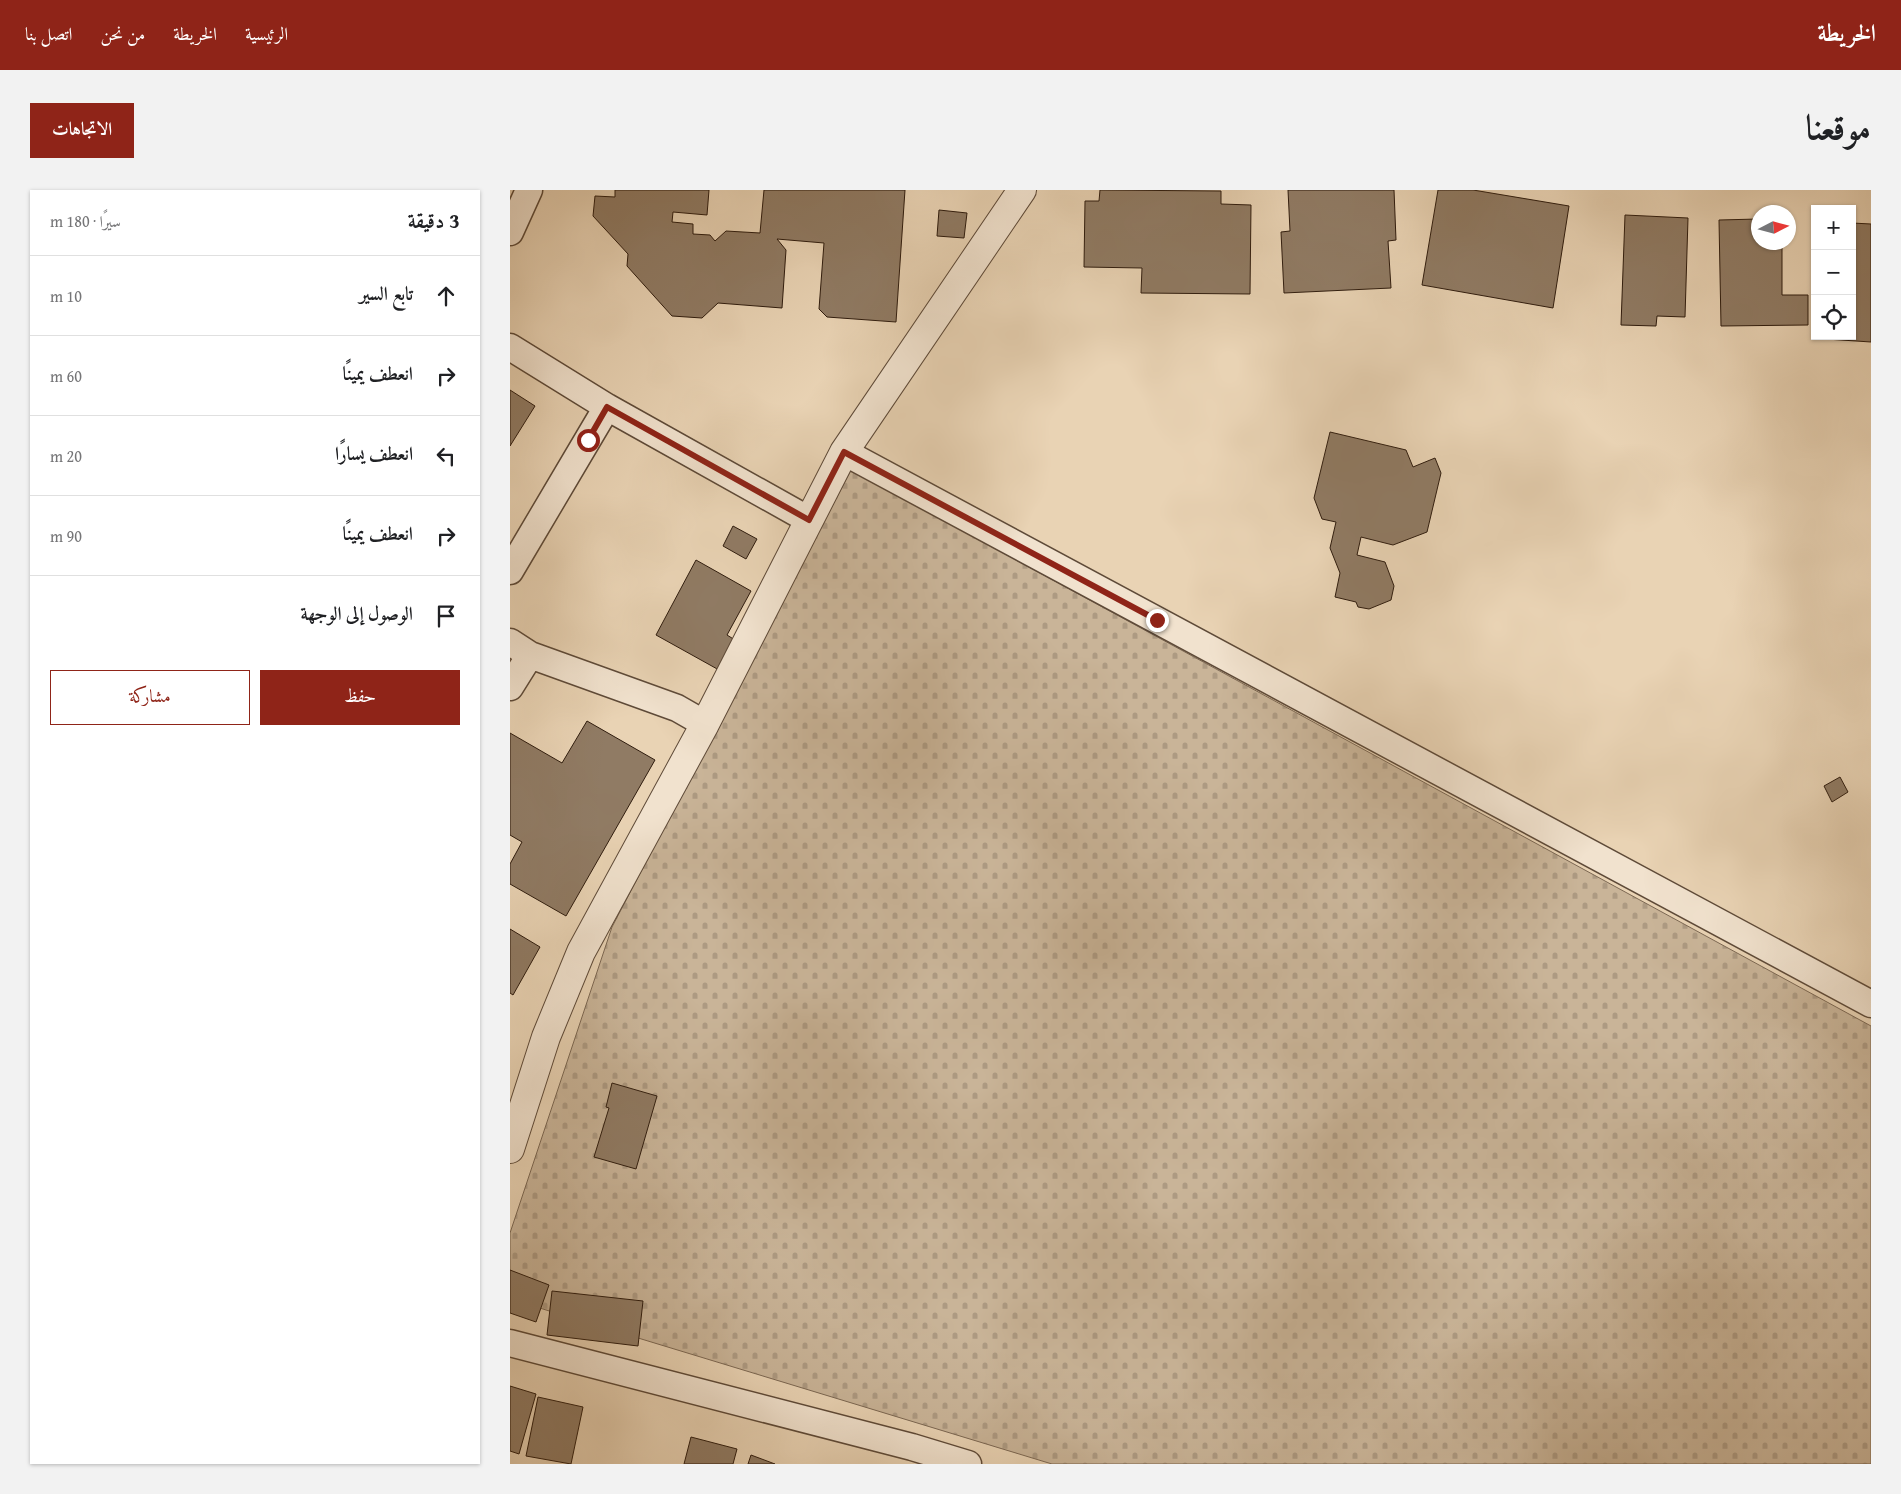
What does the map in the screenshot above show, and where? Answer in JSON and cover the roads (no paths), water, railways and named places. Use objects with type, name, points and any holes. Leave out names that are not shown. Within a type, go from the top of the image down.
[{"type":"street","points":[[510,232],[529,190]]},
{"type":"street","points":[[511,1145],[546,1037],[582,952],[705,724],[844,452],[1022,190]]},
{"type":"street","points":[[510,347],[607,407],[809,520]]},
{"type":"street","points":[[510,571],[607,407]]},
{"type":"street","points":[[844,452],[1871,1004]]},
{"type":"street","points":[[510,687],[520,648],[677,708],[705,724]]},
{"type":"street","points":[[510,1343],[910,1455],[968,1464]]}]
